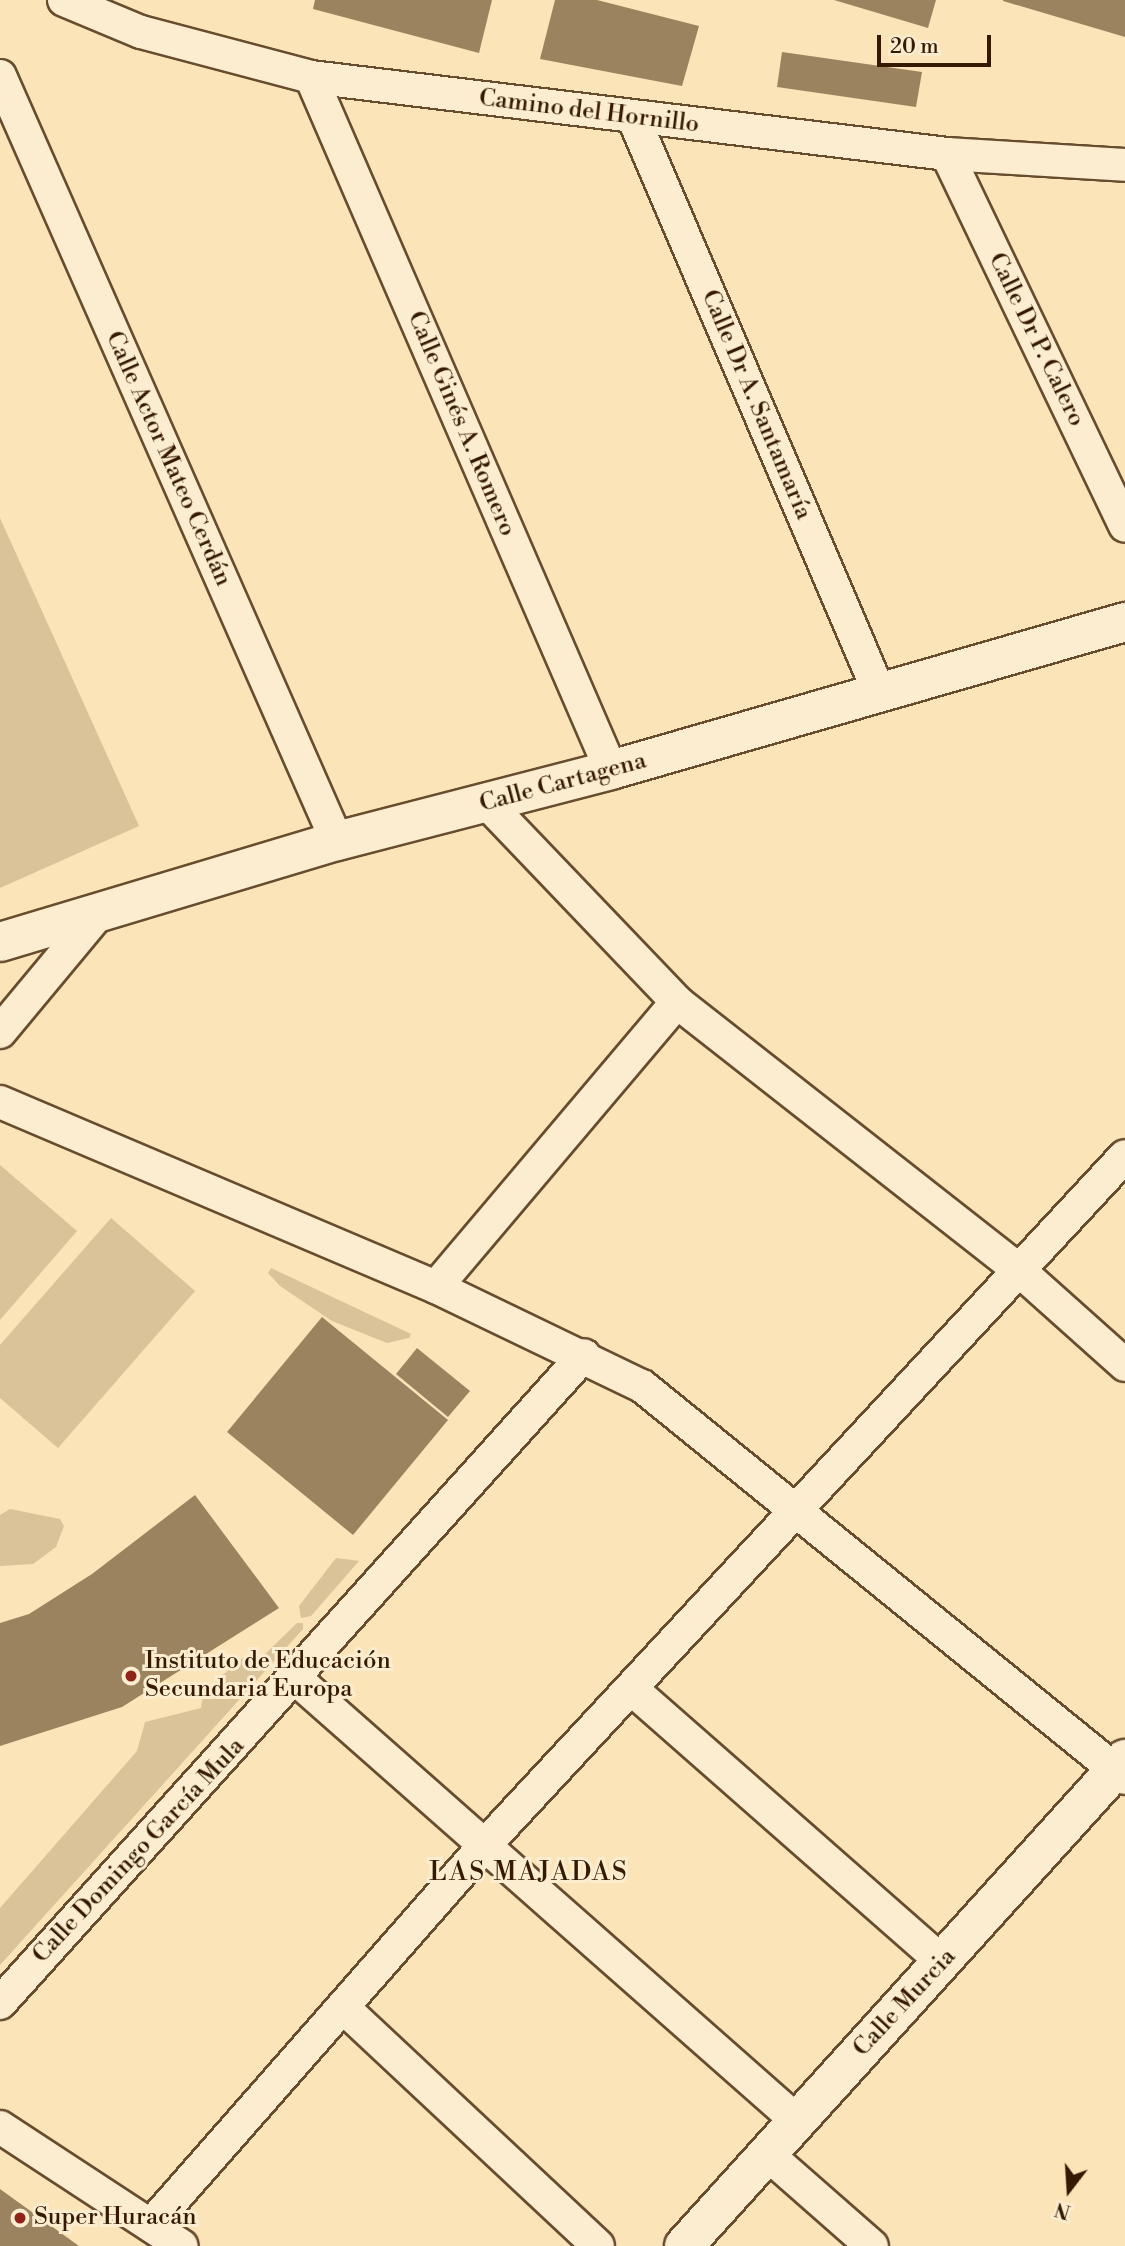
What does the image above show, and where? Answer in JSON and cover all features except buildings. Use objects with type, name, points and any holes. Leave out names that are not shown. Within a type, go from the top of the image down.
[{"type":"main road","name":"Calle Cartagena","points":[[0,942],[337,841],[611,770],[1125,622]]},
{"type":"main road","name":"Calle Murcia","points":[[684,2246],[796,2120],[1122,1769]]},
{"type":"street","name":"Camino del Hornillo","points":[[64,0],[141,32],[311,77],[634,119],[947,154],[1125,166]]},
{"type":"street","name":"Calle Actor Mateo Cerdán","points":[[0,76],[337,841]]},
{"type":"street","name":"Calle Ginés A. Romero","points":[[311,77],[611,770]]},
{"type":"street","name":"Calle Dr A. Santamaría","points":[[634,119],[879,692]]},
{"type":"street","name":"Calle Dr P. Calero","points":[[947,154],[1125,526]]},
{"type":"street","points":[[488,804],[677,1002],[1020,1271],[1125,1365]]},
{"type":"street","points":[[0,1032],[98,914]]},
{"type":"street","points":[[436,1287],[677,1002]]},
{"type":"street","points":[[0,1102],[436,1287],[584,1355],[642,1387],[794,1511],[1122,1769]]},
{"type":"street","points":[[151,2225],[346,2010],[438,1905],[485,1845],[634,1691],[794,1511],[1125,1156]]},
{"type":"street","name":"Calle Domingo García Mula","points":[[0,2003],[349,1622],[584,1355]]},
{"type":"street","points":[[296,1679],[796,2120]]},
{"type":"street","points":[[634,1691],[943,1962]]},
{"type":"street","points":[[346,2010],[598,2246]]},
{"type":"street","points":[[0,2127],[182,2246]]},
{"type":"street","points":[[766,2153],[872,2246]]},
{"type":"shaded area","points":[[0,518],[139,826],[0,888]]},
{"type":"shaded area","points":[[0,1165],[77,1231],[0,1320]]},
{"type":"shaded area","points":[[111,1218],[195,1291],[58,1448],[0,1398],[0,1345]]},
{"type":"shaded area","points":[[271,1268],[411,1334],[409,1338],[387,1343],[332,1321],[280,1286],[268,1273]]},
{"type":"shaded area","points":[[10,1509],[60,1519],[64,1526],[56,1547],[33,1564],[0,1566],[0,1515]]},
{"type":"shaded area","points":[[336,1558],[359,1561],[311,1616],[301,1618],[299,1606]]},
{"type":"shaded area","points":[[297,1623],[303,1623],[303,1629],[0,1965],[0,1908],[137,1751],[145,1722],[201,1708],[203,1694],[219,1678],[244,1657],[256,1663]]},
{"type":"place","name":"Instituto de Educación Secundaria Europa","points":[[131,1676]]},
{"type":"place","name":"Super Huracán","points":[[20,2218]]},
{"type":"district","name":"LAS MAJADAS","points":[[529,1873]]}]
